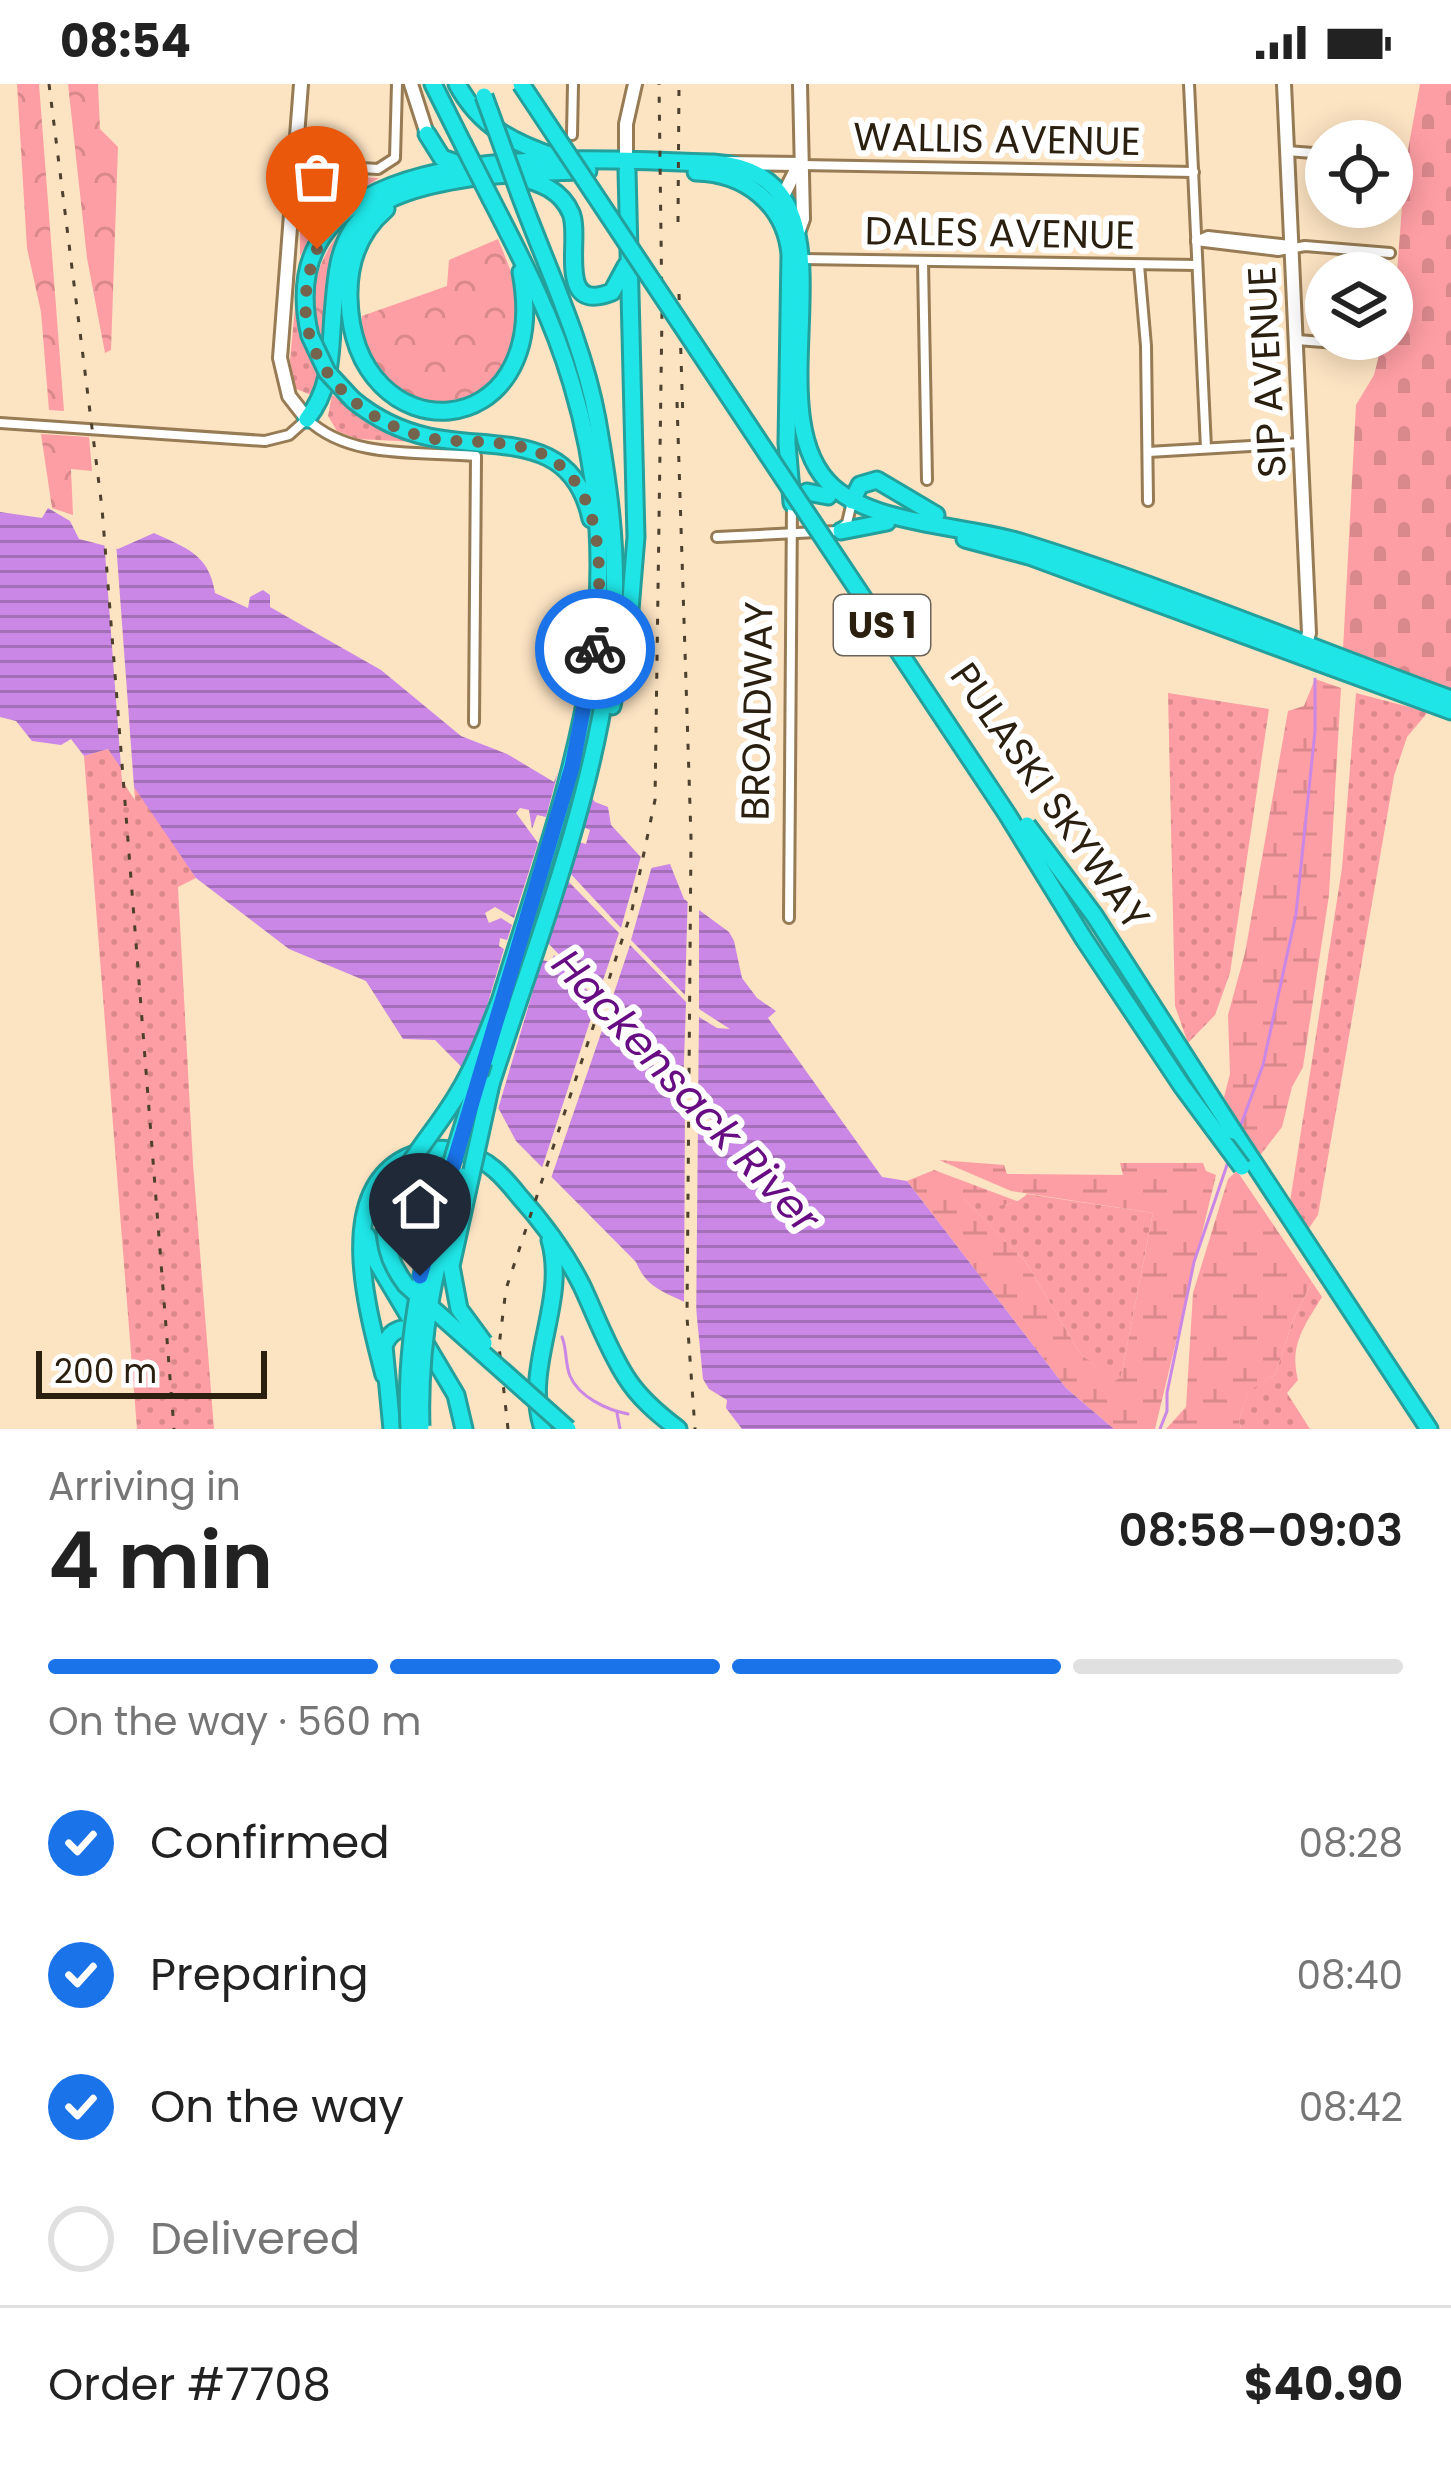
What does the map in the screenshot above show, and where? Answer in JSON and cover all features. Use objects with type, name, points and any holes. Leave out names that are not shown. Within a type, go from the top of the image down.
[{"type":"highway","points":[[433,84],[468,144]]},
{"type":"highway","points":[[410,1428],[410,1347],[420,1276],[500,1001],[608,673],[614,609],[612,519],[584,371],[442,84]]},
{"type":"highway","points":[[458,84],[475,110],[503,136],[566,161]]},
{"type":"highway","name":"PULASKI SKYWAY","points":[[521,84],[1016,826],[1107,974],[1417,1429]]},
{"type":"highway","name":"PULASKI SKYWAY","points":[[532,84],[1002,789],[1140,985],[1256,1170],[1429,1429]]},
{"type":"highway","points":[[482,90],[520,195],[582,418],[595,495],[598,563],[582,793]]},
{"type":"highway","points":[[427,134],[442,158],[470,166]]},
{"type":"highway","points":[[427,134],[428,159],[415,184],[373,220],[358,243],[350,277],[350,312],[359,353],[373,377],[395,397],[428,410],[450,410],[481,400],[507,379],[520,353],[526,317],[514,245],[495,198]]},
{"type":"highway","points":[[598,563],[589,508],[572,478],[540,453],[415,434],[381,420],[353,400],[327,372],[310,335],[306,289],[324,236],[361,199],[470,166],[566,161],[730,176],[781,205],[790,247],[791,503]]},
{"type":"highway","points":[[307,419],[327,386],[338,268],[347,239],[380,202],[415,184],[504,174],[724,164],[757,176],[799,230],[802,431],[819,471],[851,506],[1043,549],[1451,711]]},
{"type":"highway","points":[[410,1428],[430,1291],[582,793],[598,758],[629,622],[636,537],[626,166]]},
{"type":"highway","points":[[504,174],[545,185],[570,208],[575,224],[572,273],[586,293],[612,292],[629,258]]},
{"type":"highway","points":[[514,245],[546,290]]},
{"type":"highway","points":[[788,416],[800,458],[828,496]]},
{"type":"highway","points":[[851,506],[863,483],[881,481],[924,510],[973,530]]},
{"type":"highway","points":[[791,503],[807,492],[828,496],[887,523],[1003,548],[1451,699]]},
{"type":"highway","points":[[841,531],[887,523]]},
{"type":"highway","points":[[500,1001],[459,1092],[391,1194],[386,1243],[406,1285],[568,1429]]},
{"type":"highway","points":[[491,1084],[453,1252],[454,1295],[474,1334],[581,1429]]},
{"type":"highway","points":[[410,1428],[385,1376],[361,1246],[361,1220],[384,1174],[401,1161],[428,1150],[458,1150],[495,1169],[545,1226],[630,1383],[678,1429]]},
{"type":"highway","points":[[369,1197],[366,1232],[370,1248],[456,1395],[464,1429]]},
{"type":"highway","points":[[543,1429],[536,1392],[556,1272],[545,1226]]},
{"type":"highway","points":[[385,1376],[384,1346],[397,1330],[414,1332],[431,1354]]},
{"type":"street","points":[[301,84],[280,358],[289,396],[324,434],[349,446],[476,455],[474,722]]},
{"type":"street","points":[[295,164],[388,166],[395,158],[398,84]]},
{"type":"street","points":[[411,84],[427,134]]},
{"type":"street","points":[[572,135],[573,84]]},
{"type":"street","points":[[626,166],[626,124],[635,84]]},
{"type":"street","points":[[799,230],[803,219],[800,84]]},
{"type":"street","points":[[1189,84],[1206,448]]},
{"type":"street","name":"SIP AVENUE","points":[[1284,84],[1309,633],[1304,651]]},
{"type":"street","points":[[1287,151],[1305,152]]},
{"type":"street","points":[[724,164],[799,164]]},
{"type":"street","points":[[781,205],[799,164]]},
{"type":"street","name":"WALLIS AVENUE","points":[[799,164],[1194,172]]},
{"type":"street","points":[[781,205],[803,189]]},
{"type":"street","points":[[1196,241],[1278,251],[1292,245],[1378,252]]},
{"type":"street","name":"DALES AVENUE","points":[[801,259],[1197,265]]},
{"type":"street","points":[[923,262],[927,480]]},
{"type":"street","points":[[1139,265],[1148,501]]},
{"type":"street","points":[[1297,340],[1305,341]]},
{"type":"street","points":[[0,423],[266,441],[289,435],[307,419]]},
{"type":"street","points":[[1148,452],[1300,442]]},
{"type":"street","name":"BROADWAY","points":[[789,918],[791,503]]},
{"type":"street","points":[[717,537],[841,531],[851,506]]},
{"type":"green space","points":[[17,84],[39,84],[64,411],[49,410],[41,312],[27,248]]},
{"type":"green space","points":[[68,84],[98,84],[100,129],[118,147],[111,350],[105,353],[87,258]]},
{"type":"green space","points":[[1420,84],[1451,84],[1451,689],[1343,650],[1356,405],[1378,360],[1413,360],[1413,252],[1399,252],[1400,228],[1413,228],[1413,122]]},
{"type":"green space","points":[[300,175],[379,178],[329,210],[300,256]]},
{"type":"green space","points":[[344,227],[332,267],[325,345],[315,314],[315,283]]},
{"type":"green space","points":[[498,239],[517,302],[510,350],[499,371],[466,397],[444,402],[421,399],[386,379],[365,351],[362,316],[447,286],[449,260]]},
{"type":"green space","points":[[300,256],[301,321],[324,381],[311,395],[294,388],[290,360]]},
{"type":"green space","points":[[332,395],[390,432],[436,443],[358,439],[337,431],[328,416]]},
{"type":"green space","points":[[41,434],[89,437],[92,471],[71,469],[73,515],[52,508]]},
{"type":"green space","points":[[1315,679],[1341,688],[1329,895],[1303,1067],[1292,1087],[1282,1127],[1258,1158],[1224,1097],[1230,1074],[1228,1015],[1245,953],[1288,711],[1304,706]]},
{"type":"green space","points":[[1168,693],[1269,709],[1230,973],[1215,1015],[1188,1043],[1175,1006]]},
{"type":"green space","points":[[1356,693],[1428,712],[1407,737],[1394,776],[1318,1215],[1307,1231],[1290,1202],[1342,868]]},
{"type":"green space","points":[[108,749],[136,783],[196,878],[178,887],[214,1429],[137,1429],[84,756]]},
{"type":"green space","points":[[939,1160],[1004,1165],[1007,1174],[1123,1175],[1120,1163],[1203,1163],[1206,1171],[1216,1175],[1155,1429],[1114,1429],[1066,1388],[907,1181],[934,1170],[1019,1202],[994,1207],[963,1198],[1026,1262],[1079,1352],[1112,1383],[1121,1377],[1153,1213],[1011,1191]]},
{"type":"green space","points":[[1237,1171],[1312,1282],[1293,1320],[1275,1375],[1249,1391],[1239,1420],[1241,1429],[1166,1429],[1186,1407],[1193,1293],[1228,1179]]},
{"type":"green space","points":[[1027,1194],[1153,1213],[1121,1377],[1112,1384],[1079,1352],[1026,1262],[961,1196],[1004,1205]]},
{"type":"green space","points":[[1312,1282],[1322,1297],[1300,1337],[1295,1357],[1298,1380],[1287,1393],[1310,1429],[1241,1429],[1239,1420],[1249,1390],[1275,1375],[1293,1320]]},
{"type":"water","name":"Hackensack River","points":[[48,508],[70,521],[79,539],[118,549],[154,533],[176,543],[202,561],[215,593],[248,608],[250,597],[263,590],[270,595],[270,607],[381,670],[461,736],[507,754],[554,782],[562,763],[595,802],[608,807],[611,825],[651,868],[670,864],[684,899],[729,932],[742,978],[757,998],[776,1011],[768,1018],[882,1177],[907,1181],[1066,1388],[1114,1429],[742,1429],[726,1408],[727,1400],[703,1379],[696,1308],[647,1280],[636,1262],[516,1141],[494,1100],[435,1040],[403,1039],[366,981],[289,949],[196,878],[108,749],[84,756],[71,739],[61,745],[32,741],[16,721],[0,717],[0,512],[42,518]]},
{"type":"pier","points":[[104,539],[116,542],[135,800],[122,781]]},
{"type":"pier","points":[[562,757],[595,791],[583,827],[590,830],[586,844],[578,842],[569,872],[621,928],[643,849],[654,859],[631,940],[685,995],[688,889],[699,903],[699,1009],[730,1029],[717,1028],[699,1017],[698,1105],[719,1129],[713,1130],[698,1117],[699,1384],[693,1368],[690,1312],[684,1308],[685,1100],[608,1013],[549,1184],[540,1174],[597,1000],[554,955],[551,962],[542,960],[496,1116],[461,1075],[473,1052],[504,949],[499,946],[500,938],[507,940],[512,925],[501,918],[489,923],[485,913],[495,907],[514,918],[538,843],[516,813],[520,808],[529,810],[532,829],[537,815],[546,817]],"holes":[[[566,879],[619,933],[598,995],[547,942]],[[630,945],[686,1002],[683,1090],[609,1008]]]},
{"type":"waterway","points":[[1239,1130],[1263,1065],[1296,914],[1315,731],[1315,679]]},
{"type":"waterway","points":[[1160,1429],[1194,1262],[1228,1162]]},
{"type":"waterway","points":[[562,1337],[574,1383],[603,1406],[628,1414]]},
{"type":"waterway","points":[[617,1413],[620,1429]]},
{"type":"railway","points":[[49,84],[102,508],[174,1429]]},
{"type":"railway","points":[[508,1429],[499,1346],[506,1289],[632,910],[655,800],[662,312],[659,84]]},
{"type":"railway","points":[[678,222],[679,84]]},
{"type":"railway","points":[[679,294],[683,420]]},
{"type":"railway","points":[[677,402],[691,838],[687,1317],[695,1429]]},
{"type":"way so far","points":[[317,249],[306,289],[308,329],[327,372],[353,400],[381,420],[415,434],[530,449],[557,463],[575,482],[589,508],[598,563],[595,649]]},
{"type":"route","points":[[420,1276],[572,767],[595,649]]}]
